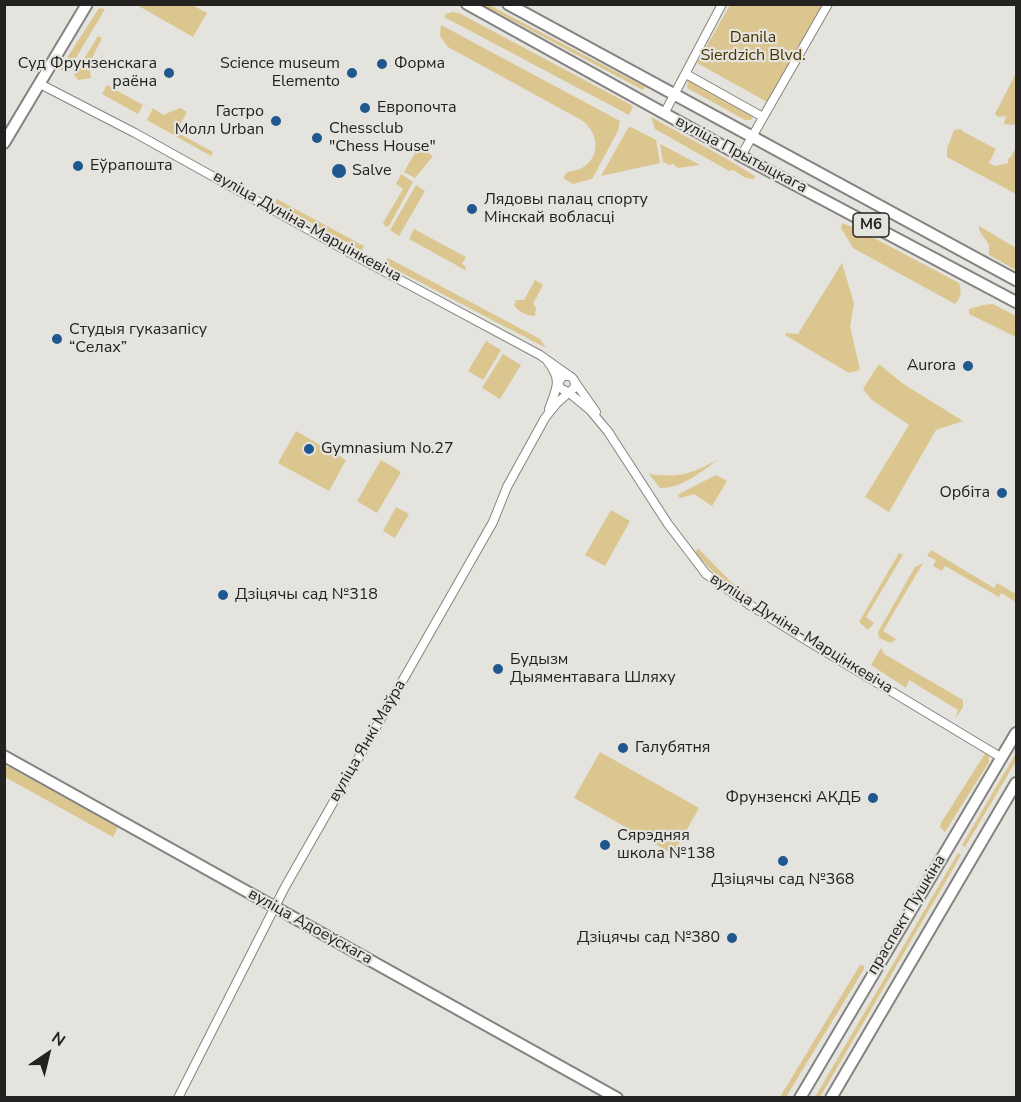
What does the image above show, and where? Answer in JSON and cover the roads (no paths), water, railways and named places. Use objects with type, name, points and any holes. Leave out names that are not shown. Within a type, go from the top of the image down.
[{"type":"main road","points":[[4,143],[87,4]]},
{"type":"main road","name":"вуліца Прытыцкага","points":[[466,4],[741,156],[1017,302]]},
{"type":"main road","name":"вуліца Прытыцкага","points":[[508,4],[1017,280]]},
{"type":"main road","name":"праспект Пушкіна","points":[[800,1098],[1017,734]]},
{"type":"main road","name":"вуліца Адоеўскага","points":[[4,756],[617,1098]]},
{"type":"main road","name":"праспект Пушкіна","points":[[831,1098],[1017,783]]},
{"type":"street","points":[[664,114],[722,4]]},
{"type":"street","points":[[741,156],[828,4]]},
{"type":"street","points":[[686,74],[763,117]]},
{"type":"street","name":"вуліца Дуніна-Марцінкевіча","points":[[40,84],[135,133],[540,355],[573,380],[668,524],[705,574],[793,632],[1002,758]]},
{"type":"street","points":[[540,355],[556,373],[561,390],[568,392],[590,410],[610,434]]},
{"type":"street","points":[[545,418],[562,377],[573,380],[574,388],[568,392]]},
{"type":"street","name":"вуліца Янкі Маўра","points":[[178,1098],[274,908],[493,522],[507,487],[545,418],[568,392]]},
{"type":"place","name":"Форма","points":[[382,64]]},
{"type":"place","name":"Суд Фрунзенскага раёна","points":[[169,73]]},
{"type":"place","name":"Science museum Elemento","points":[[352,73]]},
{"type":"place","name":"Европочта","points":[[365,108]]},
{"type":"place","name":"Гастро Молл Urban","points":[[276,121]]},
{"type":"place","name":"Chessclub \"Chess House\"","points":[[317,138]]},
{"type":"place","name":"Еўрапошта","points":[[78,166]]},
{"type":"place","name":"Salve","points":[[339,171]]},
{"type":"place","name":"Лядовы палац спорту Мінскай вобласці","points":[[472,209]]},
{"type":"place","name":"Студыя гуказапісу “Селах”","points":[[57,339]]},
{"type":"place","name":"Aurora","points":[[968,366]]},
{"type":"place","name":"Gymnasium No.27","points":[[309,449]]},
{"type":"place","name":"Oрбіта","points":[[1002,493]]},
{"type":"place","name":"Дзіцячы сад №318","points":[[223,595]]},
{"type":"place","name":"Будызм Дыяментавага Шляху","points":[[498,669]]},
{"type":"place","name":"Галубятня","points":[[623,748]]},
{"type":"place","name":"Фрунзенскі АКДБ","points":[[873,798]]},
{"type":"place","name":"Сярэдняя школа №138","points":[[605,845]]},
{"type":"place","name":"Дзіцячы сад №368","points":[[783,861]]},
{"type":"place","name":"Дзіцячы сад №380","points":[[732,938]]},
{"type":"park label","name":"Danila Sierdzich Blvd.","points":[[753,47]]}]
